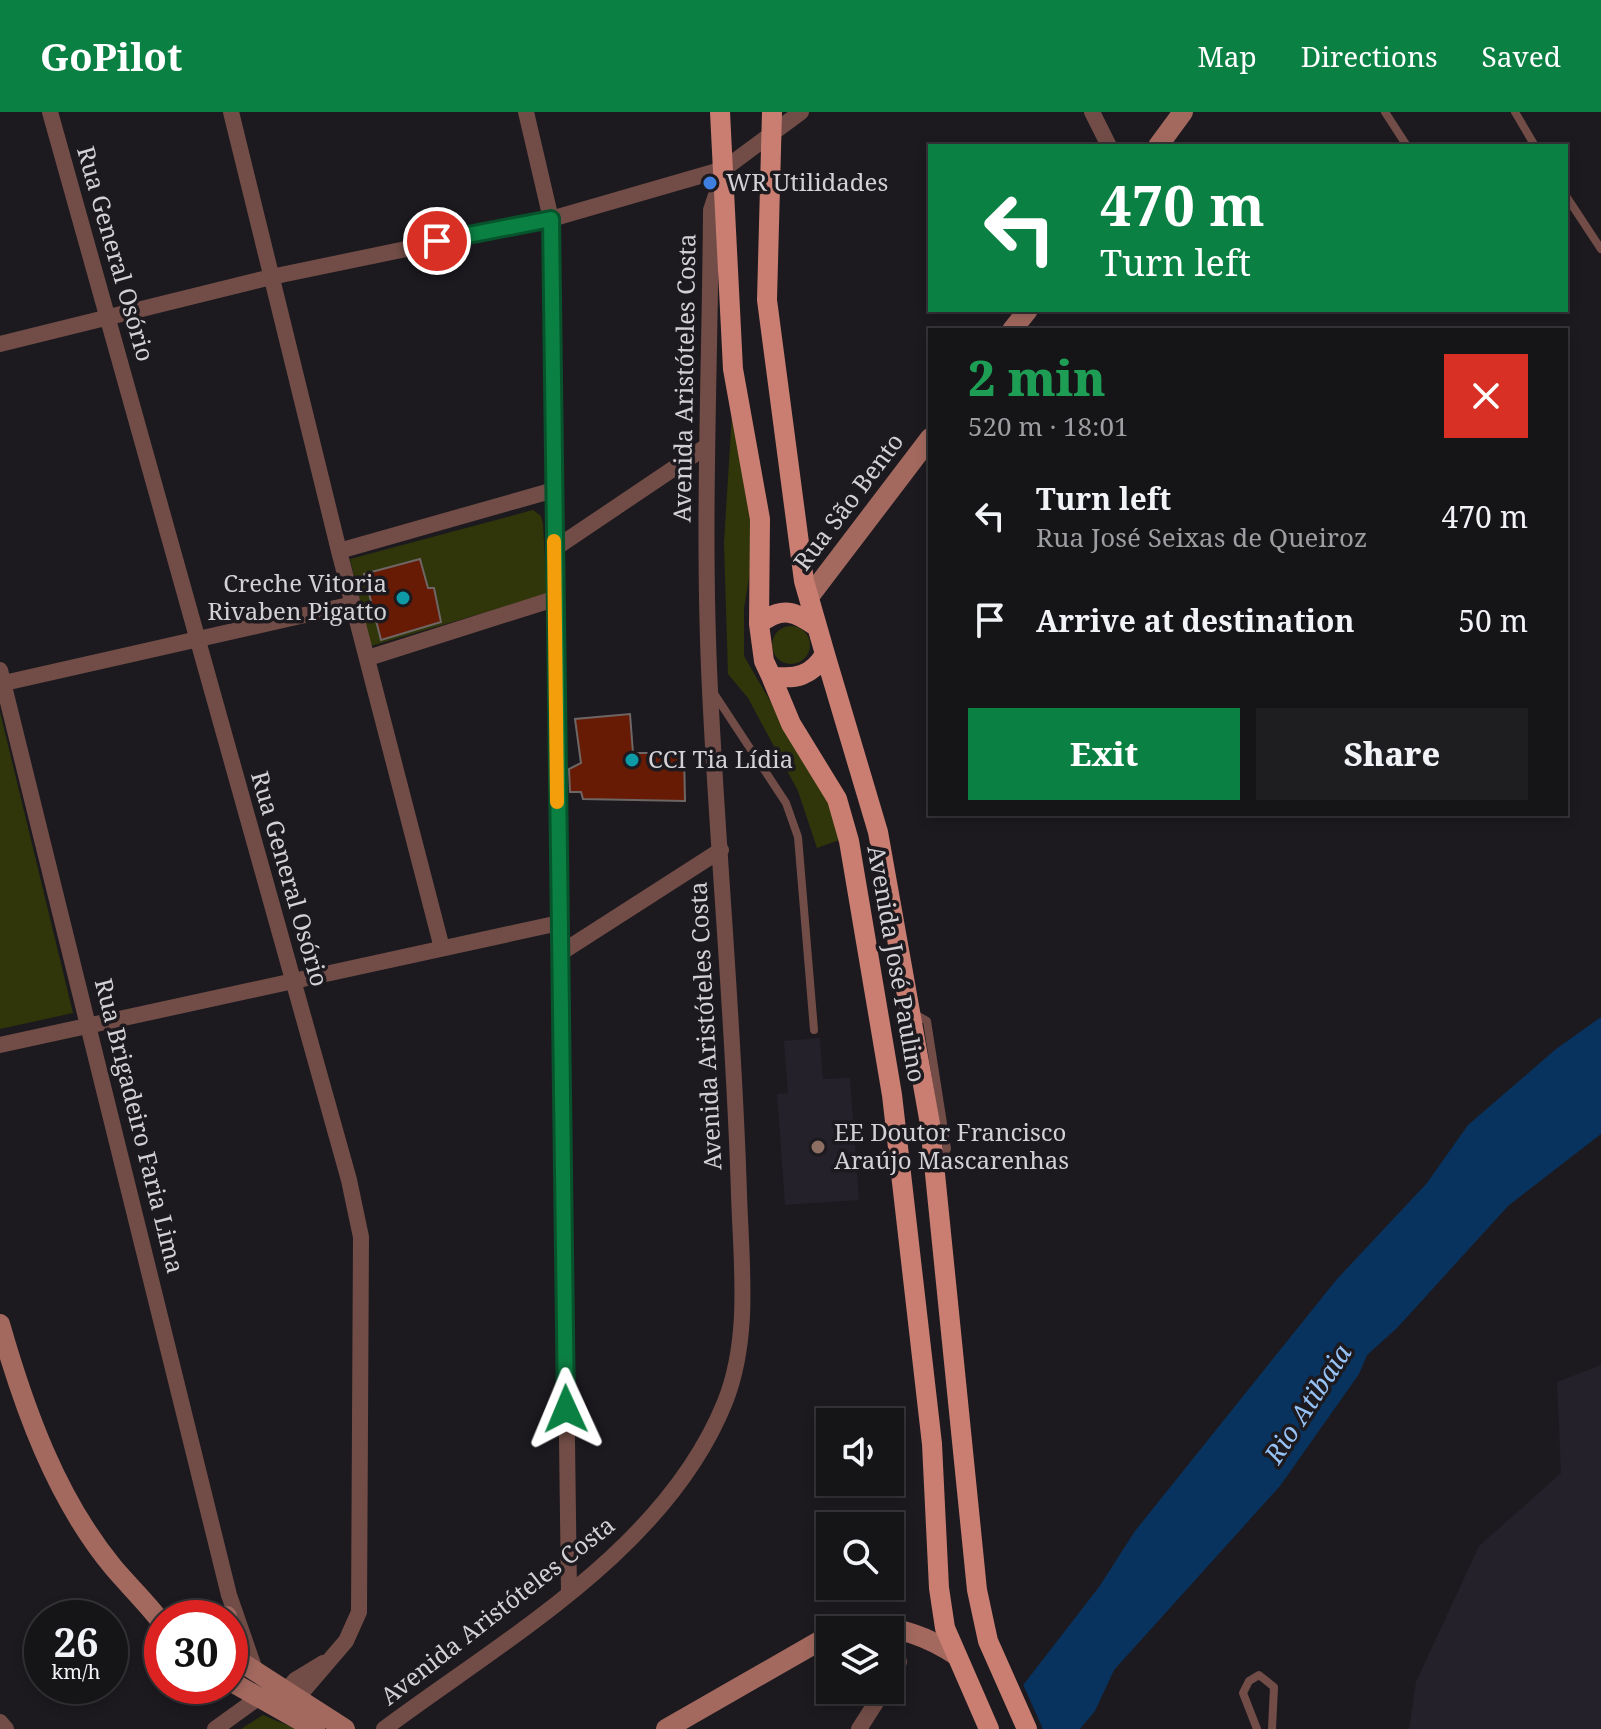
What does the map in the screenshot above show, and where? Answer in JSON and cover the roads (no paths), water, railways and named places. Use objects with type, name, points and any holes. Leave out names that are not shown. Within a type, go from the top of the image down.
[{"type":"main road","points":[[720,112],[733,369],[760,519],[759,624],[764,661],[771,676],[787,678],[810,673],[825,654],[804,581],[767,300],[772,112]]},
{"type":"main road","points":[[759,624],[772,614],[809,597]]},
{"type":"main road","points":[[786,610],[798,613],[817,627]]},
{"type":"main road","name":"Avenida José Paulino","points":[[825,654],[878,832],[909,1010],[934,1166],[977,1590],[988,1641],[1027,1729]]},
{"type":"main road","name":"Avenida José Paulino","points":[[771,676],[791,724],[837,799],[853,864],[892,1095],[932,1444],[939,1588],[945,1628],[989,1729]]},
{"type":"street","name":"Rua General Osório","points":[[50,112],[349,1180],[361,1237],[359,1612],[346,1641],[286,1701]]},
{"type":"street","points":[[231,112],[339,551],[442,948]]},
{"type":"street","points":[[526,112],[551,219],[569,1592]]},
{"type":"street","points":[[0,344],[271,277],[551,219],[724,169],[801,112]]},
{"type":"street","points":[[1156,142],[1183,112]]},
{"type":"street","points":[[1094,117],[1108,144]]},
{"type":"street","points":[[1094,117],[1116,144]]},
{"type":"street","name":"Avenida Aristóteles Costa","points":[[384,1729],[569,1592],[613,1557],[656,1515],[689,1469],[725,1402],[738,1356],[742,1314],[737,1137],[709,687],[707,446],[711,210],[724,169]]},
{"type":"street","points":[[1014,328],[1026,312]]},
{"type":"street","name":"Rua São Bento","points":[[809,597],[928,441]]},
{"type":"street","points":[[554,549],[707,446]]},
{"type":"street","points":[[339,551],[554,490]]},
{"type":"street","points":[[368,658],[554,599]]},
{"type":"street","points":[[1,679],[353,604]]},
{"type":"street","name":"Rua Brigadeiro Faria Lima","points":[[1,679],[90,1025],[224,1600]]},
{"type":"street","points":[[559,954],[721,850]]},
{"type":"street","points":[[0,1045],[559,923]]},
{"type":"street","points":[[0,1324],[18,1386],[61,1487],[112,1566],[144,1600]]},
{"type":"street","points":[[904,1631],[919,1634],[957,1656]]},
{"type":"street","points":[[666,1729],[816,1641]]},
{"type":"street","name":"Rua Brigadeiro Faria Lima","points":[[248,1656],[255,1670]]},
{"type":"street","points":[[248,1666],[315,1729]]},
{"type":"street","points":[[248,1692],[258,1698],[286,1701],[345,1729]]},
{"type":"street","points":[[215,1729],[258,1698]]},
{"type":"street","points":[[859,1729],[875,1704]]},
{"type":"street","points":[[0,1722],[6,1729]]},
{"type":"lane","points":[[1385,112],[1406,144]]},
{"type":"lane","points":[[1515,112],[1534,144]]},
{"type":"lane","points":[[1568,199],[1601,249]]},
{"type":"lane","points":[[709,687],[786,803],[798,837],[814,1030]]},
{"type":"lane","points":[[1257,1729],[1243,1693],[1249,1681],[1259,1675],[1269,1679],[1274,1687],[1272,1729]]},
{"type":"water","name":"Rio Atibaia","points":[[1601,1017],[1601,1134],[1508,1206],[1397,1328],[1367,1355],[1359,1374],[1280,1486],[1114,1670],[1095,1711],[1080,1729],[989,1729],[1099,1587],[1135,1531],[1337,1279],[1427,1183],[1468,1125],[1556,1049]]},
{"type":"place","name":"WR Utilidades","points":[[710,183]]},
{"type":"place","name":"Creche Vitoria Rivaben Pigatto","points":[[403,598]]},
{"type":"place","name":"CCI Tia Lídia","points":[[632,760]]},
{"type":"place","name":"EE Doutor Francisco Araújo Mascarenhas","points":[[818,1147]]}]
